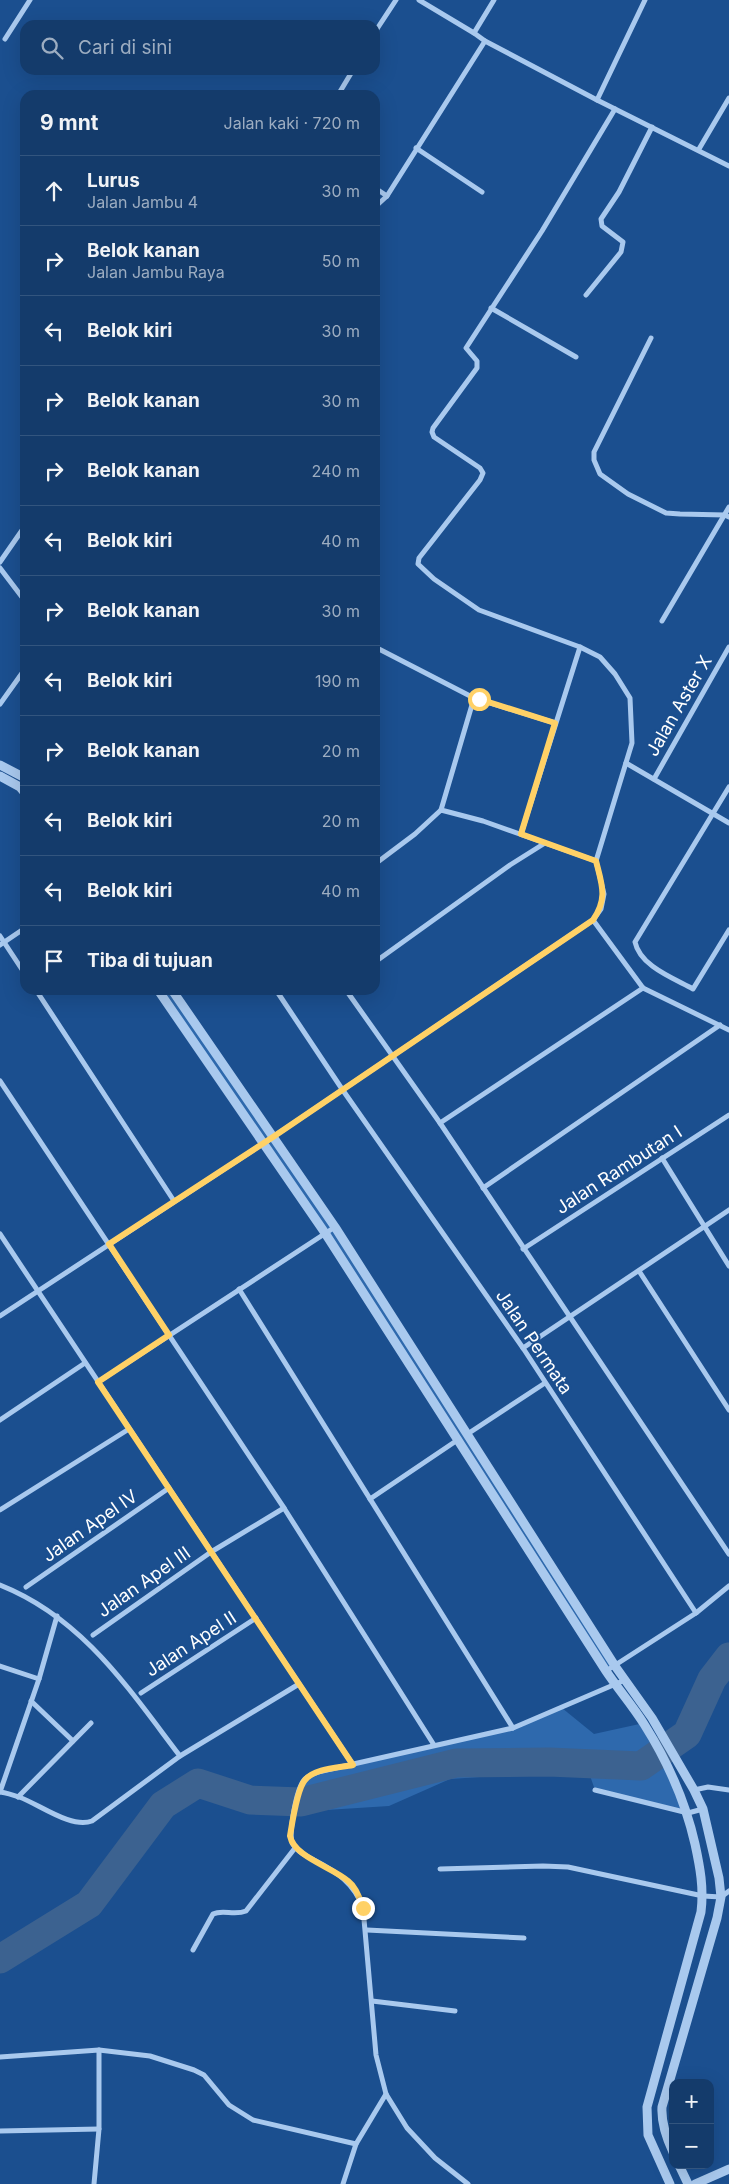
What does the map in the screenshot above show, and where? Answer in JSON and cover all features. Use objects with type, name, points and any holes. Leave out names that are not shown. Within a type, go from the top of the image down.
[{"type":"street","points":[[5,39],[30,0]]},
{"type":"street","points":[[380,24],[396,0]]},
{"type":"street","points":[[419,0],[485,41],[729,166]]},
{"type":"street","points":[[474,34],[494,0]]},
{"type":"street","points":[[597,100],[645,0]]},
{"type":"street","points":[[380,202],[387,196],[485,41]]},
{"type":"street","points":[[341,90],[350,75]]},
{"type":"street","points":[[698,149],[729,98]]},
{"type":"street","points":[[0,1316],[273,1137],[593,920],[601,909],[604,894],[596,861],[632,742],[630,698],[600,657],[580,647],[479,610],[434,579],[418,564],[419,558],[480,480],[483,473],[480,468],[434,437],[432,432],[477,368],[477,361],[466,348],[542,231],[615,109]]},
{"type":"street","points":[[586,295],[621,252],[623,242],[602,226],[601,219],[620,192],[652,127]]},
{"type":"street","points":[[416,148],[482,192]]},
{"type":"street","points":[[380,191],[387,196]]},
{"type":"street","points":[[492,308],[576,357]]},
{"type":"street","points":[[651,338],[594,452],[596,466],[600,474],[628,494],[666,513],[727,516]]},
{"type":"street","points":[[662,621],[727,516],[729,507]]},
{"type":"street","points":[[0,562],[20,533]]},
{"type":"street","points":[[0,568],[20,594]]},
{"type":"street","points":[[521,834],[580,647]]},
{"type":"street","name":"Jalan Aster X","points":[[654,779],[729,647]]},
{"type":"street","points":[[380,650],[474,698],[555,723]]},
{"type":"street","points":[[0,704],[20,676]]},
{"type":"street","points":[[380,860],[415,834],[441,810],[474,698]]},
{"type":"street","points":[[626,763],[729,823]]},
{"type":"street","points":[[0,765],[20,775]]},
{"type":"street","points":[[0,776],[20,787]]},
{"type":"street","points":[[729,787],[635,942],[641,956],[667,975],[693,989],[729,930]]},
{"type":"street","points":[[441,810],[521,834],[596,861]]},
{"type":"street","points":[[380,958],[510,865],[545,843]]},
{"type":"street","points":[[593,920],[643,988],[729,1030]]},
{"type":"street","points":[[2,944],[20,931]]},
{"type":"street","points":[[0,936],[2,944],[20,967]]},
{"type":"street","points":[[440,1123],[643,988]]},
{"type":"street","points":[[39,995],[174,1201]]},
{"type":"street","points":[[162,995],[325,1233],[606,1671],[648,1721],[684,1772],[703,1809],[720,1878],[721,1897],[717,1918],[662,2106],[662,2118],[669,2142]]},
{"type":"street","points":[[175,995],[335,1228],[625,1680],[648,1721],[674,1778],[688,1813],[702,1878],[703,1896],[701,1912],[647,2107],[648,2135],[670,2184]]},
{"type":"street","name":"Jalan Permata","points":[[279,995],[342,1089],[546,1383],[696,1613]]},
{"type":"street","points":[[349,995],[440,1123],[729,1554]]},
{"type":"street","points":[[175,1014],[184,1008]]},
{"type":"street","points":[[483,1188],[720,1025]]},
{"type":"street","points":[[0,1081],[284,1508],[434,1745]]},
{"type":"street","name":"Jalan Rambutan I","points":[[523,1248],[729,1114]]},
{"type":"street","points":[[662,1158],[703,1227],[729,1266]]},
{"type":"street","points":[[522,1348],[729,1210]]},
{"type":"street","points":[[98,1382],[335,1228]]},
{"type":"street","points":[[0,1234],[353,1765]]},
{"type":"street","points":[[639,1270],[729,1410]]},
{"type":"street","points":[[239,1289],[513,1728]]},
{"type":"street","points":[[0,1420],[85,1363]]},
{"type":"street","points":[[370,1499],[546,1383]]},
{"type":"street","points":[[0,1510],[129,1429]]},
{"type":"street","name":"Jalan Apel IV","points":[[26,1587],[169,1488]]},
{"type":"street","name":"Jalan Apel III","points":[[93,1634],[211,1552],[284,1508]]},
{"type":"street","points":[[0,1585],[20,1593],[57,1616],[88,1641],[180,1756]]},
{"type":"street","points":[[606,1671],[696,1613],[729,1586]]},
{"type":"street","points":[[57,1616],[32,1701],[0,1792],[18,1797],[73,1822],[87,1823],[180,1756],[299,1684]]},
{"type":"street","name":"Jalan Apel II","points":[[141,1693],[256,1618]]},
{"type":"street","points":[[0,1666],[39,1679]]},
{"type":"street","points":[[468,2184],[435,2158],[413,2134],[392,2106],[386,2094],[376,2056],[367,1930],[363,1908],[356,1891],[349,1882],[294,1848],[290,1836],[301,1787],[304,1780],[312,1774],[513,1728],[625,1680]]},
{"type":"street","points":[[32,1701],[73,1741]]},
{"type":"street","points":[[18,1797],[91,1722]]},
{"type":"street","points":[[694,1790],[708,1787],[729,1790]]},
{"type":"street","points":[[595,1790],[688,1813],[703,1809]]},
{"type":"street","points":[[194,1950],[213,1914],[218,1912],[236,1914],[246,1911],[294,1848]]},
{"type":"street","points":[[440,1869],[568,1867],[703,1896],[721,1897],[729,1891]]},
{"type":"street","points":[[367,1930],[524,1938]]},
{"type":"street","points":[[372,2001],[455,2011]]},
{"type":"street","points":[[0,2057],[100,2050],[150,2056],[194,2070],[207,2078],[229,2105],[253,2120],[356,2144]]},
{"type":"street","points":[[94,2184],[99,2128],[100,2050]]},
{"type":"street","points":[[343,2184],[356,2144],[386,2094]]},
{"type":"street","points":[[0,2131],[99,2128]]},
{"type":"street","points":[[648,2135],[665,2132]]},
{"type":"street","points":[[699,2183],[729,2168]]},
{"type":"street","points":[[681,2169],[688,2184]]},
{"type":"shaded area","points":[[161,995],[175,995],[273,1137],[615,1666],[606,1671],[325,1233]]},
{"type":"shaded area","points":[[562,1708],[594,1734],[644,1723],[688,1813],[595,1790],[588,1770],[450,1779],[389,1806],[295,1812],[301,1787],[312,1774],[513,1728]]},
{"type":"waterway","points":[[0,1959],[89,1904],[163,1805],[198,1783],[250,1800],[301,1802],[456,1763],[549,1762],[641,1766],[687,1734],[712,1679],[729,1657]]},
{"type":"route","points":[[363,1908],[356,1891],[349,1882],[294,1848],[290,1836],[304,1780],[318,1772],[353,1765],[98,1382],[169,1335],[109,1244],[273,1137],[593,920],[601,909],[604,894],[596,861],[521,834],[555,723],[479,699]]}]
